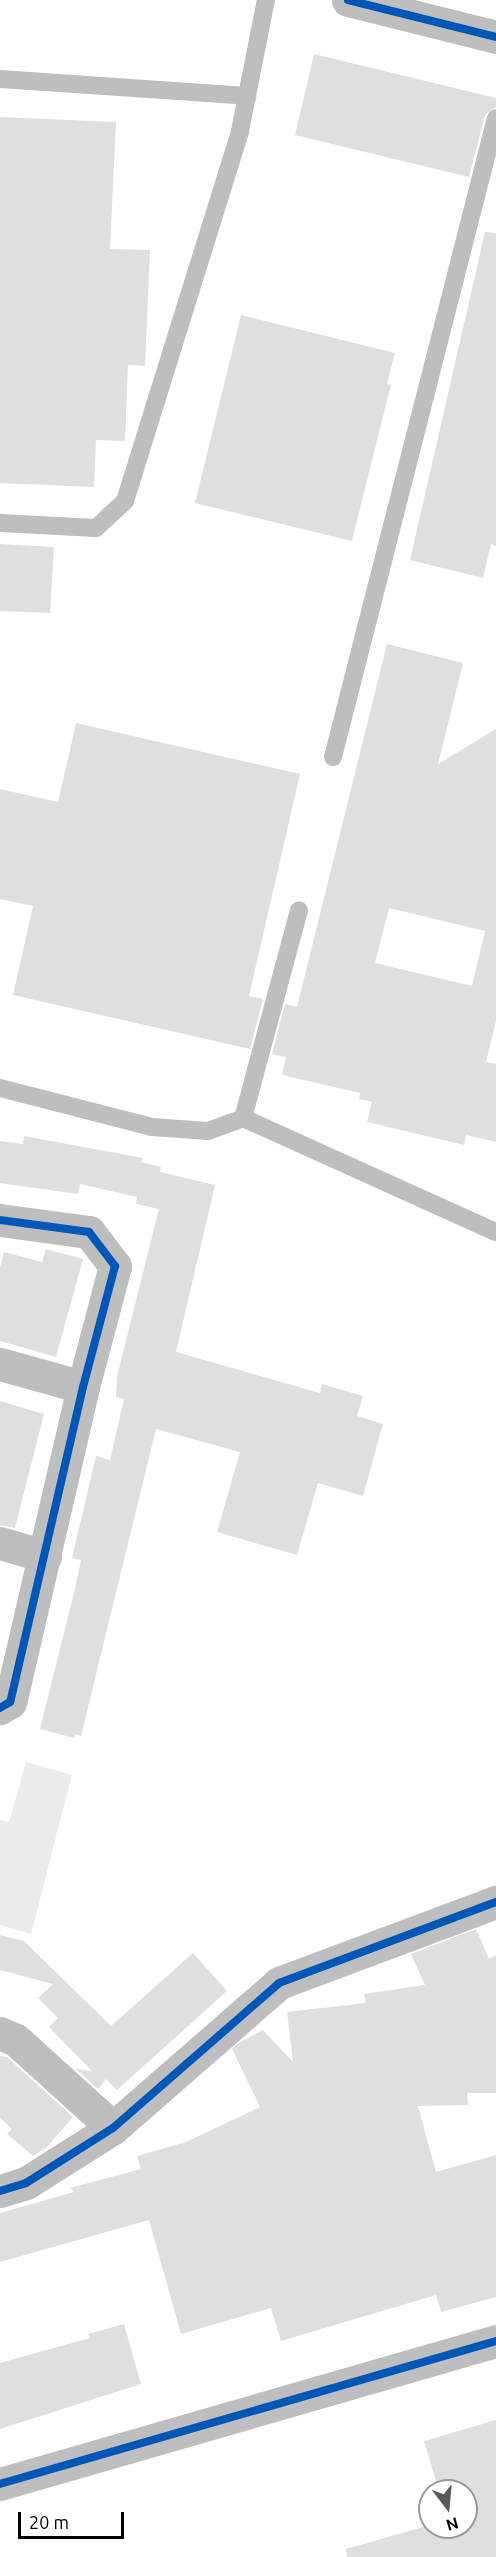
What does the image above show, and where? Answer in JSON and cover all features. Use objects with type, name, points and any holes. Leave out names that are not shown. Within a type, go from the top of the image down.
[{"type":"street","points":[[348,0],[496,37]]},
{"type":"street","points":[[0,1220],[89,1232],[115,1266],[82,1387],[10,1702],[0,1708]]},
{"type":"street","points":[[0,1364],[82,1387]]},
{"type":"street","points":[[0,1543],[45,1556]]},
{"type":"street","points":[[0,2191],[26,2183],[113,2128],[279,1983],[496,1902]]},
{"type":"street","points":[[0,2033],[16,2040],[113,2128]]},
{"type":"street","points":[[0,2484],[496,2341]]},
{"type":"lane","points":[[0,523],[96,528],[125,501],[240,131],[266,0]]},
{"type":"lane","points":[[0,79],[247,96]]},
{"type":"lane","points":[[333,757],[496,119]]},
{"type":"lane","points":[[243,1118],[299,910]]},
{"type":"lane","points":[[0,1089],[152,1127],[208,1131],[243,1118],[496,1232]]},
{"type":"shaded area","points":[[26,1762],[72,1775],[31,1934],[0,1925],[0,1820],[9,1822]]},
{"type":"building","points":[[314,54],[496,98],[496,107],[485,115],[469,177],[295,135]]},
{"type":"building","points":[[0,117],[116,122],[110,249],[150,250],[145,366],[128,365],[125,441],[96,440],[94,487],[0,483]]},
{"type":"building","points":[[485,232],[496,233],[496,546],[491,544],[483,578],[410,560]]},
{"type":"building","points":[[241,315],[395,353],[387,384],[391,385],[352,541],[195,503]]},
{"type":"building","points":[[0,544],[54,547],[50,613],[0,611]]},
{"type":"building","points":[[387,644],[463,663],[438,764],[496,729],[496,1021],[486,1062],[496,1064],[496,1142],[466,1135],[464,1145],[367,1122],[372,1102],[359,1099],[360,1093],[282,1075],[286,1057],[272,1054],[285,1004],[297,1007]],"holes":[[[389,908],[485,931],[472,986],[375,963]]]},
{"type":"building","points":[[76,723],[300,774],[249,996],[263,999],[250,1049],[13,995],[33,906],[0,899],[0,789],[58,802]]},
{"type":"building","points":[[24,1136],[143,1158],[141,1162],[161,1167],[160,1172],[215,1185],[176,1352],[320,1393],[322,1384],[363,1396],[357,1416],[383,1424],[363,1496],[318,1483],[297,1555],[217,1532],[240,1452],[156,1429],[81,1736],[75,1734],[74,1738],[40,1729],[81,1560],[72,1558],[96,1456],[110,1460],[124,1399],[116,1397],[117,1377],[159,1209],[136,1204],[137,1197],[80,1184],[78,1194],[0,1183],[0,1141],[23,1144]]},
{"type":"building","points":[[46,1249],[83,1259],[56,1357],[0,1341],[0,1267],[4,1252],[42,1262]]},
{"type":"building","points":[[0,1401],[44,1414],[15,1528],[0,1525]]},
{"type":"building","points":[[476,1929],[489,1959],[496,1955],[496,2093],[467,2093],[468,2105],[418,2106],[436,2172],[496,2155],[496,2297],[441,2312],[436,2295],[281,2341],[271,2308],[181,2334],[149,2220],[0,2262],[0,2213],[74,2192],[70,2188],[141,2169],[137,2156],[186,2142],[260,2107],[232,2049],[240,2042],[263,2030],[293,2062],[287,2012],[366,2003],[364,1994],[425,1985],[411,1954]]},
{"type":"building","points":[[0,1935],[24,1941],[111,2026],[193,1953],[227,1991],[117,2090],[106,2079],[98,2089],[76,2069],[92,2071],[49,2027],[58,2018],[38,1998],[53,1984],[0,1970]]},
{"type":"building","points":[[0,2056],[7,2057],[73,2117],[47,2147],[33,2156],[7,2134],[12,2129],[0,2118]]},
{"type":"building","points":[[124,2324],[141,2384],[0,2429],[0,2363],[90,2338],[88,2334]]},
{"type":"building","points":[[496,2420],[496,2557],[347,2557],[346,2549],[418,2528],[418,2539],[478,2539],[478,2479],[435,2479],[424,2441]]},
{"type":"cycle path","points":[[348,0],[496,37]]},
{"type":"cycle path","points":[[0,1220],[89,1232],[115,1266],[83,1387],[10,1702],[0,1708]]},
{"type":"cycle path","points":[[0,2191],[26,2183],[113,2128],[279,1983],[496,1902]]},
{"type":"cycle path","points":[[0,2484],[496,2341]]}]
